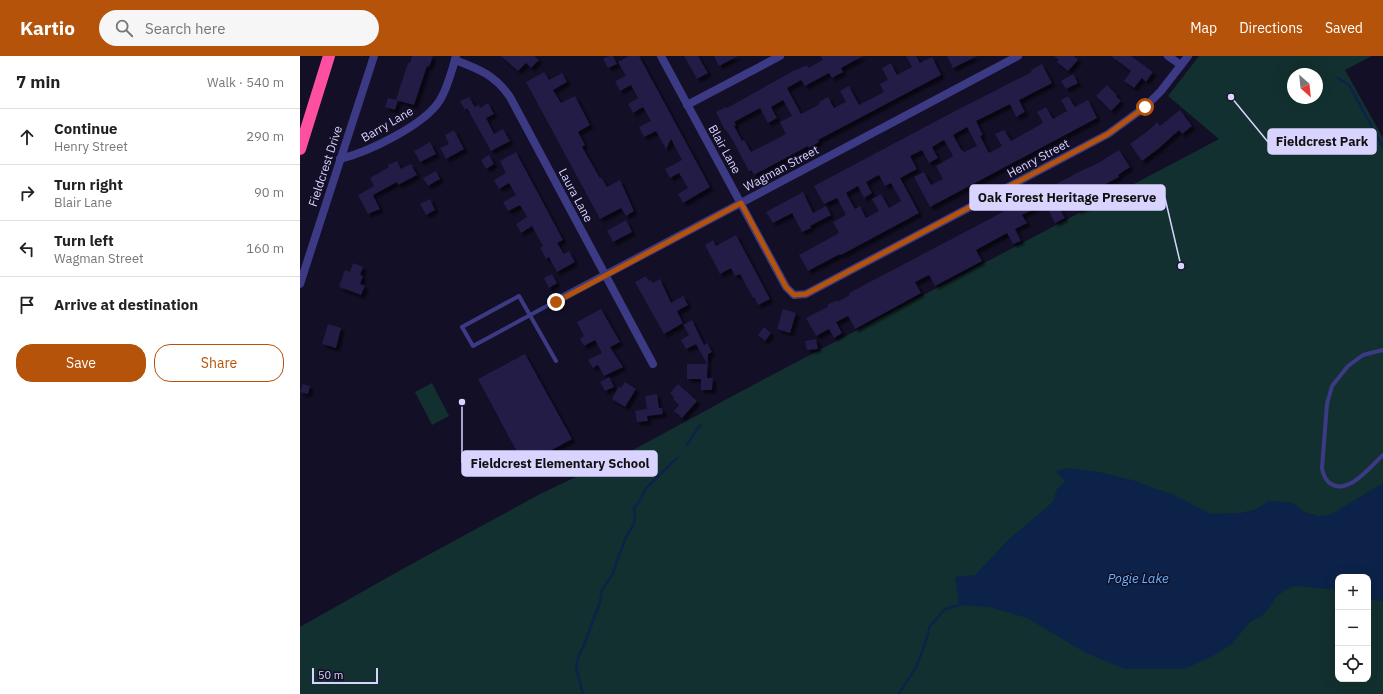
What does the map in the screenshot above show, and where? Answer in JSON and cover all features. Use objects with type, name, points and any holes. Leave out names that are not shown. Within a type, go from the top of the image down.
[{"type":"highway","points":[[300,149],[329,56]]},
{"type":"street","name":"Fieldcrest Drive","points":[[300,284],[374,56]]},
{"type":"street","name":"Blair Lane","points":[[661,56],[786,287],[794,295]]},
{"type":"street","points":[[688,105],[780,56]]},
{"type":"street","name":"Wagman Street","points":[[556,302],[1018,56]]},
{"type":"street","points":[[1168,56],[1181,65]]},
{"type":"street","name":"Henry Street","points":[[794,295],[806,294],[1108,134],[1145,107],[1161,91],[1188,56]]},
{"type":"street","name":"Barry Lane","points":[[340,159],[365,151],[416,124],[432,110],[440,100],[455,58]]},
{"type":"street","name":"Laura Lane","points":[[455,58],[490,75],[506,91],[515,105],[654,364]]},
{"type":"lane","points":[[556,302],[530,315],[473,346],[462,327],[519,296],[530,315],[556,361]]},
{"type":"lane","points":[[1383,350],[1363,355],[1353,362],[1339,376],[1332,386],[1327,404],[1323,475],[1327,482],[1334,485],[1343,486],[1352,484],[1383,455]]},
{"type":"green space","points":[[1199,56],[1372,56],[1345,70],[1383,138],[1383,694],[300,694],[300,627],[542,493],[633,450],[1219,139],[1168,96]]},
{"type":"green space","points":[[432,383],[449,416],[432,425],[415,392]]},
{"type":"water","name":"Pogie Lake","points":[[1067,468],[1099,472],[1132,480],[1174,495],[1211,514],[1241,513],[1256,509],[1269,501],[1293,503],[1304,512],[1319,516],[1330,515],[1383,483],[1383,601],[1371,599],[1371,574],[1335,574],[1335,590],[1295,586],[1285,590],[1276,597],[1262,616],[1250,622],[1232,644],[1211,657],[1184,669],[1125,669],[1086,653],[1027,618],[990,607],[959,605],[955,577],[975,575],[1008,540],[1053,502],[1057,489],[1065,481],[1055,471]]},
{"type":"building","points":[[412,56],[433,56],[429,67],[427,66],[414,105],[396,100],[408,63],[410,63]]},
{"type":"building","points":[[501,56],[534,56],[539,60],[531,68],[526,63],[518,71]]},
{"type":"building","points":[[613,56],[617,64],[608,68],[603,59]]},
{"type":"building","points":[[629,56],[639,56],[710,187],[683,203],[678,194],[688,188],[679,173],[670,178],[665,169],[682,160],[671,139],[666,149],[656,131],[644,137],[639,127],[651,121],[643,107],[633,113],[628,104],[638,98],[631,85],[620,91],[615,81],[626,76],[618,62]]},
{"type":"building","points":[[684,56],[698,56],[708,73],[697,79]]},
{"type":"building","points":[[714,56],[738,56],[719,66]]},
{"type":"building","points":[[821,56],[863,56],[841,68],[843,72],[832,78],[829,73],[805,86],[801,80],[787,88],[801,114],[820,104],[819,102],[828,97],[834,108],[846,102],[840,91],[849,86],[859,105],[884,92],[880,84],[888,80],[882,68],[891,63],[897,75],[912,67],[906,56],[916,56],[920,63],[932,57],[941,75],[818,140],[819,142],[809,148],[808,146],[754,175],[751,170],[749,171],[716,112],[726,107],[727,108],[793,71],[807,65],[808,68],[823,60]],"holes":[[[783,100],[792,116],[780,122],[786,134],[751,152],[744,140],[742,141],[734,126],[736,125],[734,122],[760,108],[768,123],[777,118],[771,107]]]},
{"type":"building","points":[[947,56],[977,56],[953,68]]},
{"type":"building","points":[[1054,56],[1074,56],[1078,60],[1068,71],[1057,62],[1059,60]]},
{"type":"building","points":[[1111,56],[1131,56],[1153,72],[1146,82],[1142,78],[1134,88],[1124,81],[1131,71]]},
{"type":"building","points":[[1042,64],[1052,83],[1019,100],[1025,112],[1016,117],[1010,104],[976,121],[983,135],[980,136],[989,153],[1002,146],[995,134],[1004,130],[1011,141],[1043,123],[1037,112],[1046,107],[1053,119],[1067,111],[1061,100],[1068,96],[1075,107],[1088,100],[1097,118],[930,207],[914,177],[924,172],[931,185],[943,179],[936,166],[953,156],[944,140],[932,147],[938,158],[929,163],[922,150],[910,156],[917,169],[900,178],[919,213],[808,271],[799,255],[839,233],[833,222],[846,215],[837,198],[824,204],[814,186],[1032,72],[1031,70]],"holes":[[[967,127],[977,146],[964,152],[953,135]],[[879,175],[885,186],[891,183],[901,201],[889,208],[881,194],[872,199],[879,211],[866,218],[860,206],[855,209],[846,193],[858,186],[864,198],[872,193],[866,182]]]},
{"type":"building","points":[[544,72],[549,80],[562,73],[567,82],[553,90],[561,103],[575,96],[590,125],[578,132],[585,145],[582,147],[607,187],[620,180],[634,211],[626,216],[621,208],[600,219],[526,82]]},
{"type":"building","points":[[1073,74],[1078,83],[1066,89],[1061,81]]},
{"type":"building","points":[[1107,85],[1121,101],[1111,111],[1096,96]]},
{"type":"building","points":[[469,97],[475,107],[479,105],[480,108],[488,103],[494,114],[486,118],[494,134],[503,129],[510,141],[491,151],[467,108],[465,110],[460,101]]},
{"type":"building","points":[[388,98],[398,100],[395,110],[385,107]]},
{"type":"building","points":[[1180,110],[1192,126],[1182,134],[1179,130],[1142,161],[1130,144],[1148,131],[1157,122],[1160,126]]},
{"type":"building","points":[[454,130],[464,149],[446,159],[440,148],[449,144],[445,135]]},
{"type":"building","points":[[430,142],[436,154],[420,162],[414,151]]},
{"type":"building","points":[[1119,150],[1130,167],[1118,175],[1119,177],[1100,187],[1105,197],[1078,211],[1071,199],[1058,206],[1065,218],[1055,223],[1045,203],[1022,215],[1027,223],[1015,229],[1021,241],[1013,244],[1007,233],[976,250],[982,261],[935,286],[929,275],[915,282],[921,293],[855,329],[848,316],[836,322],[842,333],[834,338],[829,329],[816,336],[806,318],[828,307],[827,305],[837,300],[837,302],[850,295],[849,293],[1098,163]]},
{"type":"building","points":[[516,152],[563,240],[557,243],[564,254],[569,251],[575,262],[557,272],[549,257],[546,259],[540,248],[543,246],[532,226],[521,233],[516,224],[527,217],[520,205],[508,211],[503,202],[516,195],[509,183],[499,189],[494,180],[506,173],[500,161]]},
{"type":"building","points":[[489,155],[494,164],[486,169],[481,160]]},
{"type":"building","points":[[397,161],[401,169],[411,164],[417,175],[398,185],[397,182],[373,195],[380,209],[368,214],[358,195],[374,186],[370,178],[389,167],[388,165]]},
{"type":"building","points":[[436,171],[440,179],[428,186],[423,178]]},
{"type":"building","points":[[803,192],[813,213],[826,206],[831,215],[802,232],[792,213],[773,223],[766,212]]},
{"type":"building","points":[[430,199],[435,210],[426,215],[420,204]]},
{"type":"building","points":[[626,220],[632,232],[613,242],[607,231]]},
{"type":"building","points":[[736,235],[770,299],[758,305],[740,274],[735,276],[731,268],[720,274],[705,245],[713,240],[716,246]]},
{"type":"building","points":[[353,263],[363,267],[360,275],[363,276],[360,284],[365,286],[361,295],[339,287],[345,270],[350,272]]},
{"type":"building","points":[[552,274],[557,283],[549,288],[544,278]]},
{"type":"building","points":[[646,276],[649,281],[651,280],[653,283],[660,279],[671,303],[683,296],[688,305],[677,311],[683,323],[664,334],[635,282]]},
{"type":"building","points":[[601,309],[620,342],[610,347],[623,367],[604,376],[598,365],[593,368],[588,360],[602,353],[595,340],[584,346],[580,339],[584,336],[577,322]]},
{"type":"building","points":[[783,309],[796,313],[790,333],[777,329]]},
{"type":"building","points":[[692,320],[704,345],[707,343],[712,352],[708,354],[707,378],[713,378],[712,390],[701,390],[701,379],[687,379],[687,364],[707,364],[696,344],[686,349],[681,340],[689,335],[683,325]]},
{"type":"building","points":[[328,324],[341,328],[336,348],[322,344]]},
{"type":"building","points":[[764,327],[771,333],[765,341],[758,335]]},
{"type":"building","points":[[816,339],[818,349],[807,350],[805,341]]},
{"type":"building","points":[[525,354],[572,439],[524,465],[478,379]]},
{"type":"building","points":[[609,377],[614,387],[605,391],[600,382]]},
{"type":"building","points":[[625,382],[636,389],[625,407],[612,399],[619,386],[621,388]]},
{"type":"building","points":[[303,384],[310,386],[308,394],[300,392]]},
{"type":"building","points":[[678,384],[697,401],[682,418],[674,411],[679,405],[670,393]]},
{"type":"building","points":[[657,394],[659,408],[662,408],[663,414],[647,416],[648,421],[637,422],[635,411],[647,409],[645,396]]},
{"type":"waterway","points":[[1338,78],[1349,85],[1383,147]]},
{"type":"waterway","points":[[687,445],[700,425]]},
{"type":"waterway","points":[[583,694],[576,667],[578,658],[600,602],[602,590],[612,575],[626,537],[634,524],[634,508],[639,502],[646,488],[677,458]]},
{"type":"waterway","points":[[899,694],[916,667],[930,626],[945,609],[959,605]]},
{"type":"place","name":"Fieldcrest Park","points":[[1231,97]]},
{"type":"place","name":"Oak Forest Heritage Preserve","points":[[1181,266]]},
{"type":"place","name":"Fieldcrest Elementary School","points":[[462,402]]},
{"type":"route","points":[[556,302],[741,203],[786,287],[794,295],[806,294],[1108,134],[1145,107]]}]
